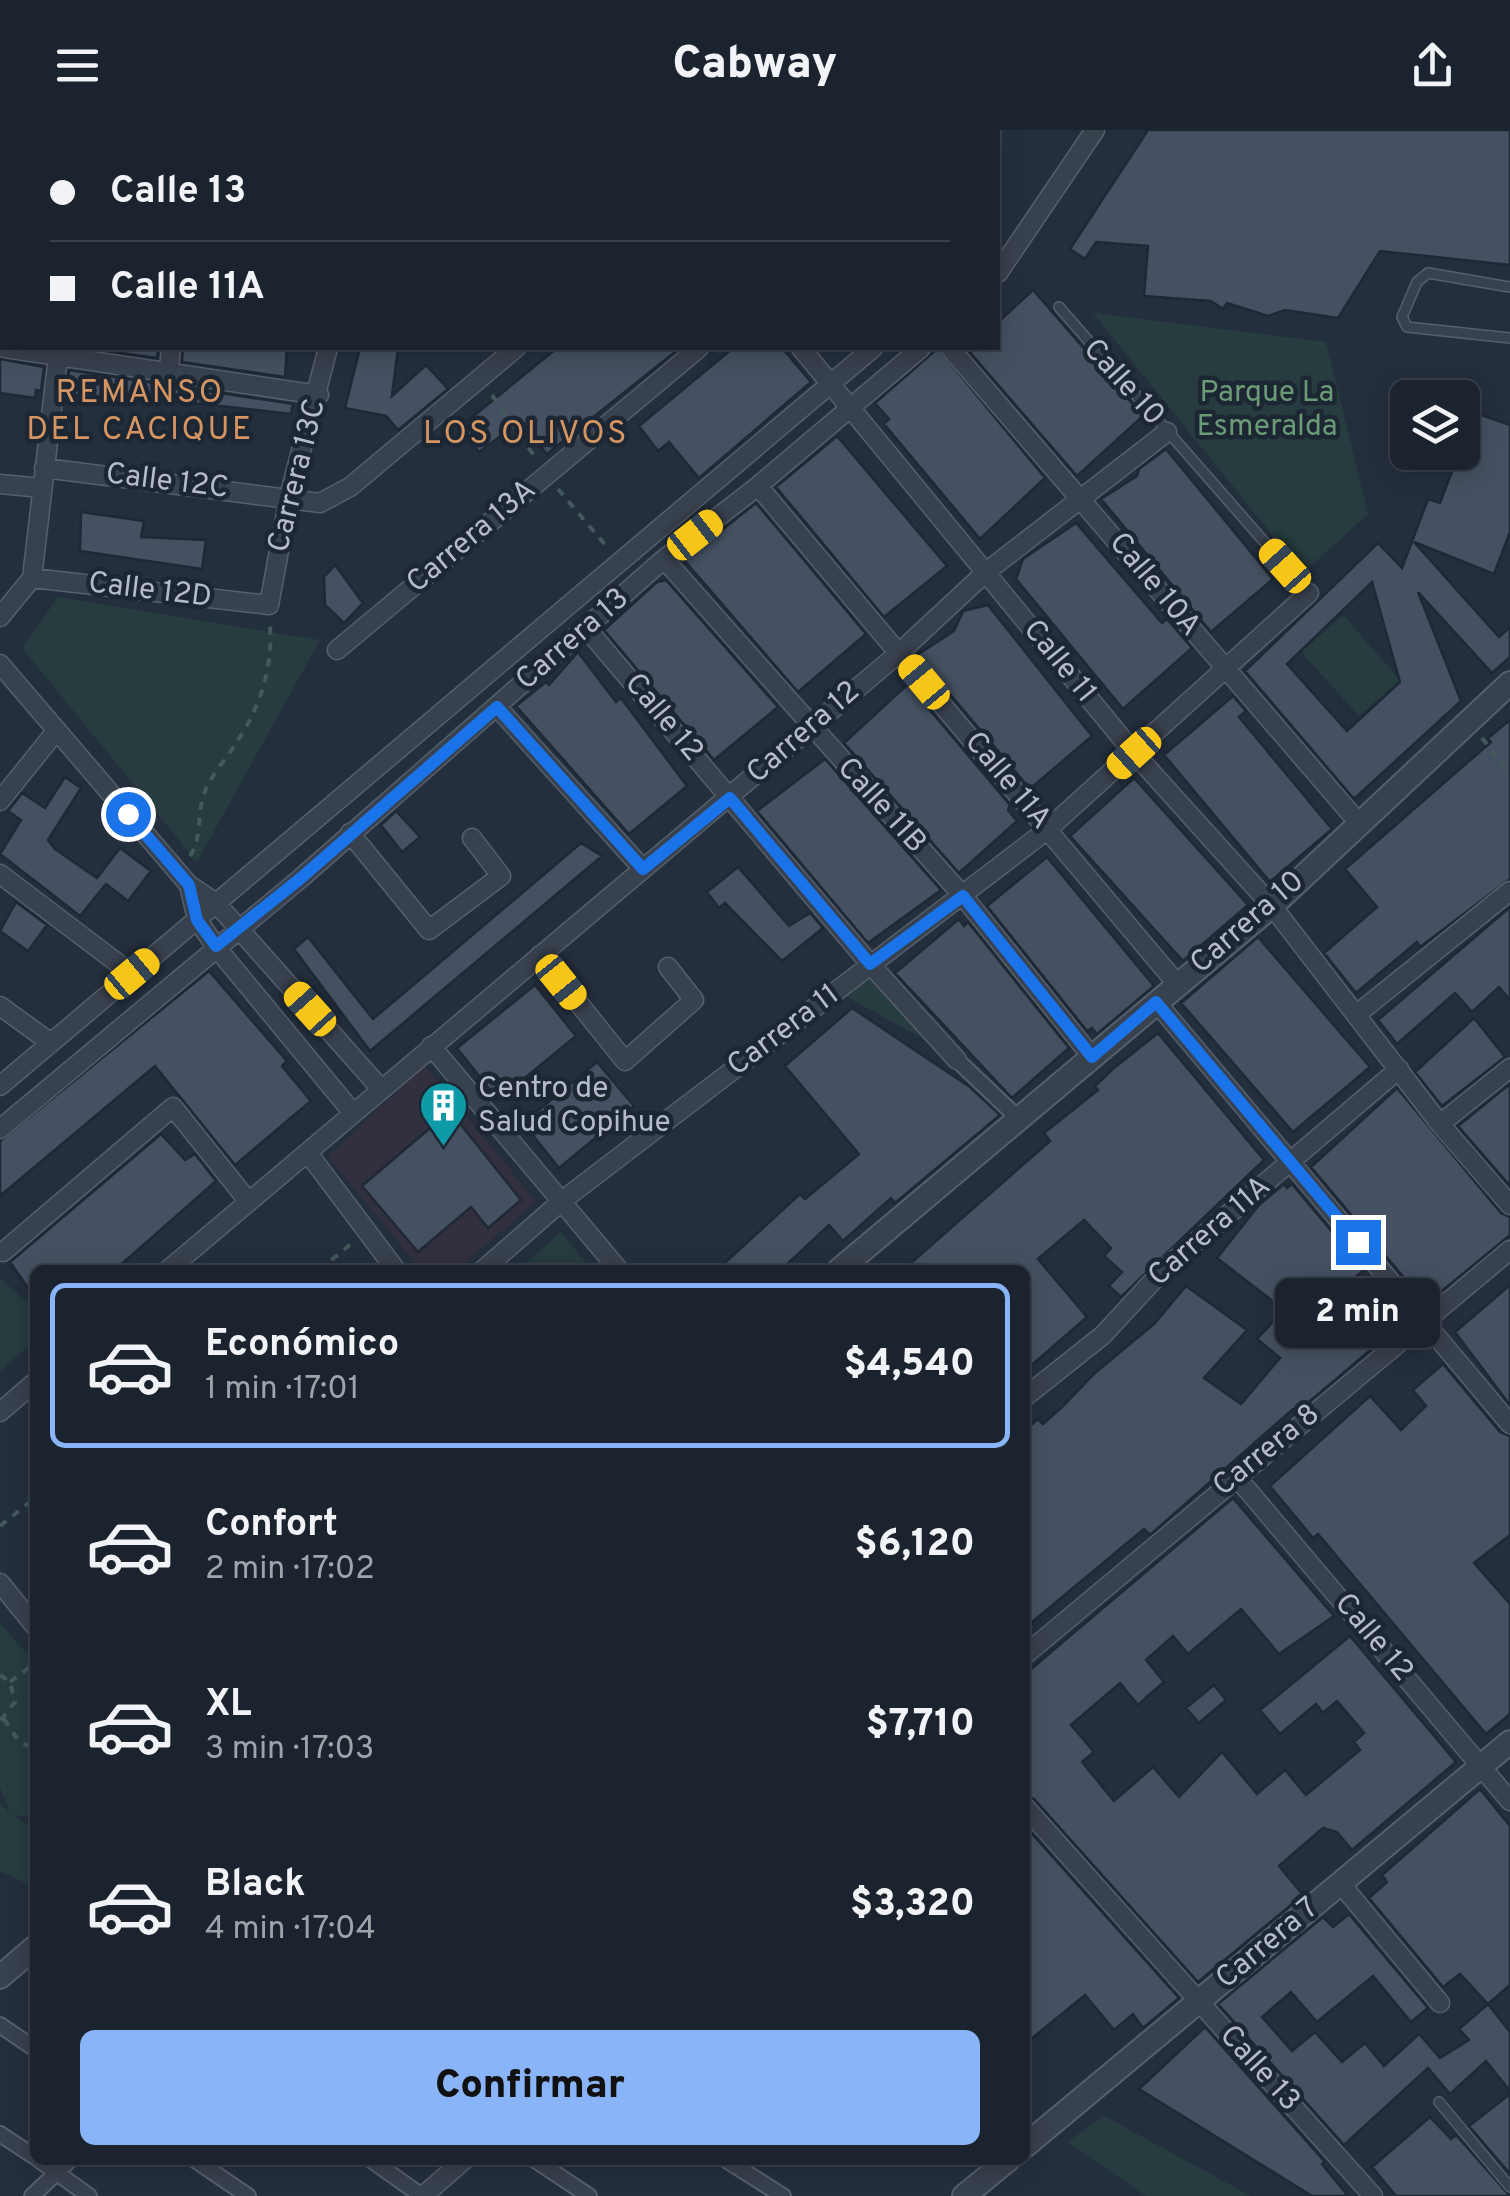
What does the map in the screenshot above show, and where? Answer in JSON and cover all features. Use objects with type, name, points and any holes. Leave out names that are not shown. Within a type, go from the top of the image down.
[{"type":"street","points":[[1000,269],[1095,130]]},
{"type":"street","points":[[0,617],[32,578],[59,350],[318,395]]},
{"type":"street","points":[[169,369],[172,350]]},
{"type":"street","name":"Carrera 13C","points":[[269,605],[290,497],[328,350]]},
{"type":"street","name":"Calle 12C","points":[[44,468],[320,503],[350,487],[514,350]]},
{"type":"street","name":"Carrera 13A","points":[[337,650],[697,350]]},
{"type":"street","name":"Calle 11","points":[[803,350],[1134,753],[1272,906],[1440,1124],[1510,1205]]},
{"type":"street","name":"Carrera 13","points":[[0,1086],[871,350]]},
{"type":"street","name":"Carrera 13","points":[[0,1129],[588,629],[664,559],[758,486],[919,350]]},
{"type":"street","name":"Calle 10A","points":[[952,350],[1358,822]]},
{"type":"street","name":"Carrera 12","points":[[174,1265],[730,798],[808,726],[899,653],[986,572],[1166,432]]},
{"type":"street","points":[[0,484],[41,488]]},
{"type":"street","name":"Calle 11A","points":[[758,486],[1178,984]]},
{"type":"street","name":"Calle 11B","points":[[664,559],[808,726],[963,896],[1092,1057]]},
{"type":"street","name":"Calle 12D","points":[[32,578],[269,605]]},
{"type":"street","name":"Carrera 11","points":[[489,1265],[563,1200],[1047,830],[1309,593]]},
{"type":"street","name":"Calle 12","points":[[588,629],[870,964],[957,1060],[1019,1119]]},
{"type":"street","points":[[0,664],[189,885],[216,904],[381,1089]]},
{"type":"street","name":"Carrera 10","points":[[845,1265],[1272,906],[1510,682]]},
{"type":"street","points":[[497,707],[643,869]]},
{"type":"street","points":[[0,801],[56,730]]},
{"type":"street","points":[[350,833],[429,930],[502,876],[472,838]]},
{"type":"street","points":[[0,874],[132,974]]},
{"type":"street","points":[[189,885],[197,920],[353,1112]]},
{"type":"street","points":[[1356,1016],[1510,891]]},
{"type":"street","points":[[540,955],[625,1061],[694,1000],[668,966]]},
{"type":"street","points":[[1156,1002],[1510,1424]]},
{"type":"street","points":[[0,1006],[51,1043]]},
{"type":"street","points":[[431,1046],[616,1265]]},
{"type":"street","points":[[1440,1124],[1510,1068]]},
{"type":"street","name":"Carrera 11A","points":[[1030,1393],[1103,1334],[1162,1270],[1399,1070]]},
{"type":"street","points":[[3,1252],[173,1107],[250,1202]]},
{"type":"street","points":[[308,1152],[392,1265]]},
{"type":"street","name":"Carrera 8","points":[[1030,1651],[1510,1250]]},
{"type":"street","points":[[0,1412],[30,1386]]},
{"type":"street","name":"Calle 12","points":[[1235,1476],[1510,1801]]},
{"type":"street","points":[[0,1583],[30,1620]]},
{"type":"street","name":"Carrera 7","points":[[1030,2142],[1510,1742]]},
{"type":"street","name":"Calle 13","points":[[1030,1813],[1374,2196]]},
{"type":"street","points":[[1340,1883],[1440,2003]]},
{"type":"street","points":[[0,1977],[30,1951]]},
{"type":"street","points":[[0,2025],[30,2046]]},
{"type":"street","points":[[0,2134],[30,2154]]},
{"type":"street","points":[[46,2165],[89,2196]]},
{"type":"street","points":[[32,2196],[65,2165]]},
{"type":"street","points":[[202,2165],[248,2196]]},
{"type":"street","points":[[378,2165],[422,2196],[458,2165]]},
{"type":"street","points":[[543,2165],[589,2196]]},
{"type":"street","points":[[734,2165],[783,2196]]},
{"type":"street","points":[[964,2196],[1002,2165]]},
{"type":"lane","points":[[1510,288],[1428,273],[1417,282],[1402,317],[1407,328],[1510,338]]},
{"type":"lane","name":"Calle 10","points":[[1059,307],[1309,593]]},
{"type":"lane","points":[[1439,2102],[1510,2187]]},
{"type":"path","points":[[176,869],[196,847],[198,815],[206,787],[240,738],[273,661],[269,605]]},
{"type":"path","points":[[1467,720],[1510,774]]},
{"type":"path","points":[[325,1265],[366,1232]]},
{"type":"path","points":[[0,1526],[30,1502]]},
{"type":"path","points":[[10,1682],[30,1667]]},
{"type":"path","points":[[0,1675],[10,1682],[15,1702],[2,1720],[18,1740],[30,1747]]},
{"type":"shaded area","points":[[425,1066],[536,1201],[463,1265],[417,1265],[328,1156]]},
{"type":"green space","name":"Parque La Esmeralda","points":[[1093,313],[1326,342],[1368,514],[1303,573]]},
{"type":"green space","points":[[58,597],[320,640],[197,862],[22,648]]},
{"type":"green space","points":[[1343,615],[1400,680],[1359,716],[1301,652]]},
{"type":"green space","points":[[870,974],[922,1038],[845,996]]},
{"type":"green space","points":[[560,1232],[589,1265],[524,1265]]},
{"type":"green space","points":[[0,1278],[30,1305],[30,1345],[0,1371]]},
{"type":"green space","points":[[0,1623],[30,1657],[30,1817],[14,1815],[30,1826],[30,1886],[0,1871],[0,1804],[9,1811],[0,1787]]},
{"type":"green space","points":[[1104,2116],[1251,2196],[1146,2196],[1068,2142]]},
{"type":"building","points":[[1148,130],[1510,130],[1510,265],[1380,251],[1338,318],[1285,310],[1268,316],[1227,303],[1223,309],[1211,301],[1144,296],[1148,246],[1096,242],[1085,259],[1070,249]]},
{"type":"building","points":[[1033,290],[1143,416],[1077,476],[968,350],[1000,350],[1000,320]]},
{"type":"building","points":[[100,350],[158,350],[157,358]]},
{"type":"building","points":[[183,350],[287,350],[285,377],[182,362]]},
{"type":"building","points":[[360,350],[398,350],[392,396],[426,365],[448,389],[398,430],[386,416],[345,408]]},
{"type":"building","points":[[555,350],[677,350],[547,454],[520,422],[479,452],[460,427]]},
{"type":"building","points":[[731,350],[784,350],[811,382],[699,478],[669,442],[658,451],[639,426]]},
{"type":"building","points":[[940,350],[1045,478],[980,539],[884,424],[889,419],[875,403]]},
{"type":"building","points":[[0,359],[44,367],[41,391],[36,390],[35,398],[0,393]]},
{"type":"building","points":[[69,370],[293,404],[291,414],[140,397],[139,402],[66,394]]},
{"type":"building","points":[[1480,414],[1510,425],[1510,532],[1494,574],[1414,542],[1499,637],[1510,627],[1510,657],[1492,673],[1418,592],[1461,701],[1354,799],[1245,671],[1378,543],[1402,568],[1428,499],[1440,503],[1452,470],[1480,470]],"holes":[[[1372,582],[1400,682],[1347,731],[1287,664]]]},
{"type":"building","points":[[837,436],[947,566],[884,617],[776,487]]},
{"type":"building","points":[[1166,449],[1273,579],[1211,632],[1101,499],[1137,476],[1139,469]]},
{"type":"building","points":[[756,503],[866,634],[798,692],[684,560]]},
{"type":"building","points":[[81,512],[144,521],[141,537],[206,540],[202,569],[80,551]]},
{"type":"building","points":[[1076,523],[1162,623],[1167,619],[1192,648],[1123,709],[1016,579],[1023,559]]},
{"type":"building","points":[[335,565],[363,603],[344,623],[325,605],[324,577]]},
{"type":"building","points":[[666,580],[778,707],[714,760],[604,630],[657,582]]},
{"type":"building","points":[[988,605],[1092,736],[1030,789],[917,655],[954,631],[963,611]]},
{"type":"building","points":[[578,652],[616,702],[621,698],[687,786],[629,834],[516,706],[546,682],[549,685]]},
{"type":"building","points":[[908,684],[1010,805],[1008,810],[1017,821],[959,873],[844,743]]},
{"type":"building","points":[[1233,696],[1246,711],[1239,717],[1332,829],[1270,882],[1164,755]]},
{"type":"building","points":[[1510,720],[1510,879],[1420,947],[1417,942],[1356,993],[1324,953],[1377,907],[1345,869],[1491,742],[1488,738]]},
{"type":"building","points":[[825,759],[941,890],[868,943],[757,811]]},
{"type":"building","points":[[65,777],[81,788],[48,840],[55,849],[97,878],[120,848],[151,871],[128,901],[106,884],[80,916],[0,854],[21,820],[8,811],[22,793],[45,808]]},
{"type":"building","points":[[1134,778],[1248,905],[1183,961],[1070,836]]},
{"type":"building","points":[[396,811],[420,837],[402,852],[381,825]]},
{"type":"building","points":[[581,843],[602,856],[370,1051],[294,949],[308,937],[373,1019]]},
{"type":"building","points":[[1047,857],[1154,986],[1097,1034],[1092,1028],[1087,1031],[987,906]]},
{"type":"building","points":[[738,867],[789,926],[810,913],[823,928],[782,961],[725,903],[719,908],[707,892]]},
{"type":"building","points":[[16,902],[47,925],[28,951],[0,931]]},
{"type":"building","points":[[1510,907],[1510,1000],[1499,987],[1472,1012],[1455,993],[1397,1044],[1378,1020]]},
{"type":"building","points":[[959,919],[964,926],[968,922],[1069,1048],[1012,1098],[895,973]]},
{"type":"building","points":[[1258,937],[1370,1067],[1293,1132],[1181,1003]]},
{"type":"building","points":[[209,971],[287,1061],[282,1066],[311,1101],[235,1165],[155,1066],[0,1196],[0,1141]]},
{"type":"building","points":[[535,985],[576,1036],[498,1100],[457,1048]]},
{"type":"building","points":[[852,1008],[970,1087],[1000,1115],[895,1203],[891,1198],[843,1241],[829,1225],[786,1265],[722,1265],[800,1194],[805,1199],[859,1154],[785,1066]]},
{"type":"building","points":[[1474,1018],[1505,1057],[1442,1106],[1415,1072]]},
{"type":"building","points":[[1158,1033],[1264,1160],[1121,1297],[1109,1286],[1122,1272],[1104,1256],[1111,1248],[1084,1220],[1038,1259],[1087,1317],[1030,1367],[1030,1265],[909,1265],[1050,1141],[1044,1133],[1098,1090],[1095,1086]]},
{"type":"building","points":[[597,1062],[634,1106],[559,1168],[523,1123]]},
{"type":"building","points":[[1510,1084],[1510,1186],[1458,1126]]},
{"type":"building","points":[[1397,1088],[1501,1213],[1510,1217],[1510,1235],[1426,1304],[1311,1167]]},
{"type":"building","name":"Centro de Salud Copihue","points":[[450,1111],[521,1200],[488,1228],[471,1207],[418,1252],[362,1186]]},
{"type":"building","points":[[161,1134],[185,1160],[195,1154],[216,1181],[121,1265],[30,1265],[30,1291],[10,1262]]},
{"type":"building","points":[[1284,1184],[1287,1188],[1292,1184],[1364,1270],[1327,1299],[1352,1327],[1387,1297],[1406,1320],[1297,1412],[1293,1409],[1150,1535],[1144,1529],[1030,1624],[1030,1426],[1038,1419],[1043,1424],[1062,1407],[1096,1372],[1154,1324],[1186,1286],[1247,1330],[1204,1378],[1241,1404],[1280,1358],[1257,1339],[1284,1310],[1217,1258],[1259,1205]]},
{"type":"building","points":[[1510,1285],[1510,1405],[1455,1332]]},
{"type":"building","points":[[1443,1364],[1500,1432],[1510,1436],[1510,1535],[1474,1563],[1510,1604],[1510,1714],[1486,1734],[1318,1534],[1313,1538],[1270,1486],[1370,1396],[1401,1430],[1426,1406],[1413,1390]]},
{"type":"building","points":[[1233,1498],[1334,1616],[1279,1654],[1241,1609],[1188,1654],[1173,1636],[1146,1660],[1164,1682],[1138,1705],[1120,1683],[1071,1725],[1094,1752],[1082,1762],[1114,1801],[1153,1767],[1179,1797],[1222,1752],[1257,1794],[1285,1770],[1306,1795],[1360,1750],[1354,1742],[1364,1733],[1337,1701],[1323,1713],[1316,1704],[1280,1734],[1260,1710],[1350,1636],[1456,1762],[1352,1850],[1337,1832],[1323,1828],[1279,1866],[1303,1895],[1198,1982],[1030,1797],[1030,1670]]},
{"type":"building","points":[[1214,1685],[1226,1700],[1199,1723],[1186,1708]]},
{"type":"building","points":[[1480,1789],[1510,1826],[1510,1985],[1488,2004],[1460,1974],[1443,1987],[1369,1898],[1387,1882],[1382,1875]]},
{"type":"building","points":[[1030,1832],[1179,1998],[1143,2028],[1133,2014],[1114,2030],[1085,1995],[1030,2040]]},
{"type":"building","points":[[1349,1914],[1428,2008],[1411,2022],[1373,1976],[1317,2022],[1291,1992],[1262,2017],[1292,2051],[1315,2032],[1342,2062],[1365,2043],[1384,2066],[1419,2034],[1440,2058],[1469,2040],[1459,2029],[1488,2004],[1510,2032],[1510,2091],[1486,2061],[1450,2094],[1428,2068],[1344,2145],[1218,2004],[1323,1917],[1333,1927]]},
{"type":"building","points":[[1205,2027],[1325,2162],[1322,2164],[1348,2196],[1312,2196],[1139,2089]]},
{"type":"building","points":[[1510,2094],[1510,2174],[1469,2126]]},
{"type":"building","points":[[1430,2117],[1451,2139],[1456,2135],[1510,2196],[1396,2196],[1372,2167]]},
{"type":"place","name":"Centro de Salud Copihue","points":[[443,1148]]},
{"type":"district","name":"REMANSO DEL CACIQUE","points":[[140,412]]},
{"type":"district","name":"LOS OLIVOS","points":[[526,435]]},
{"type":"route","points":[[128,814],[189,885],[197,920],[216,946],[301,878],[497,707],[643,869],[730,798],[870,964],[963,896],[1092,1057],[1156,1002],[1358,1242]]}]
